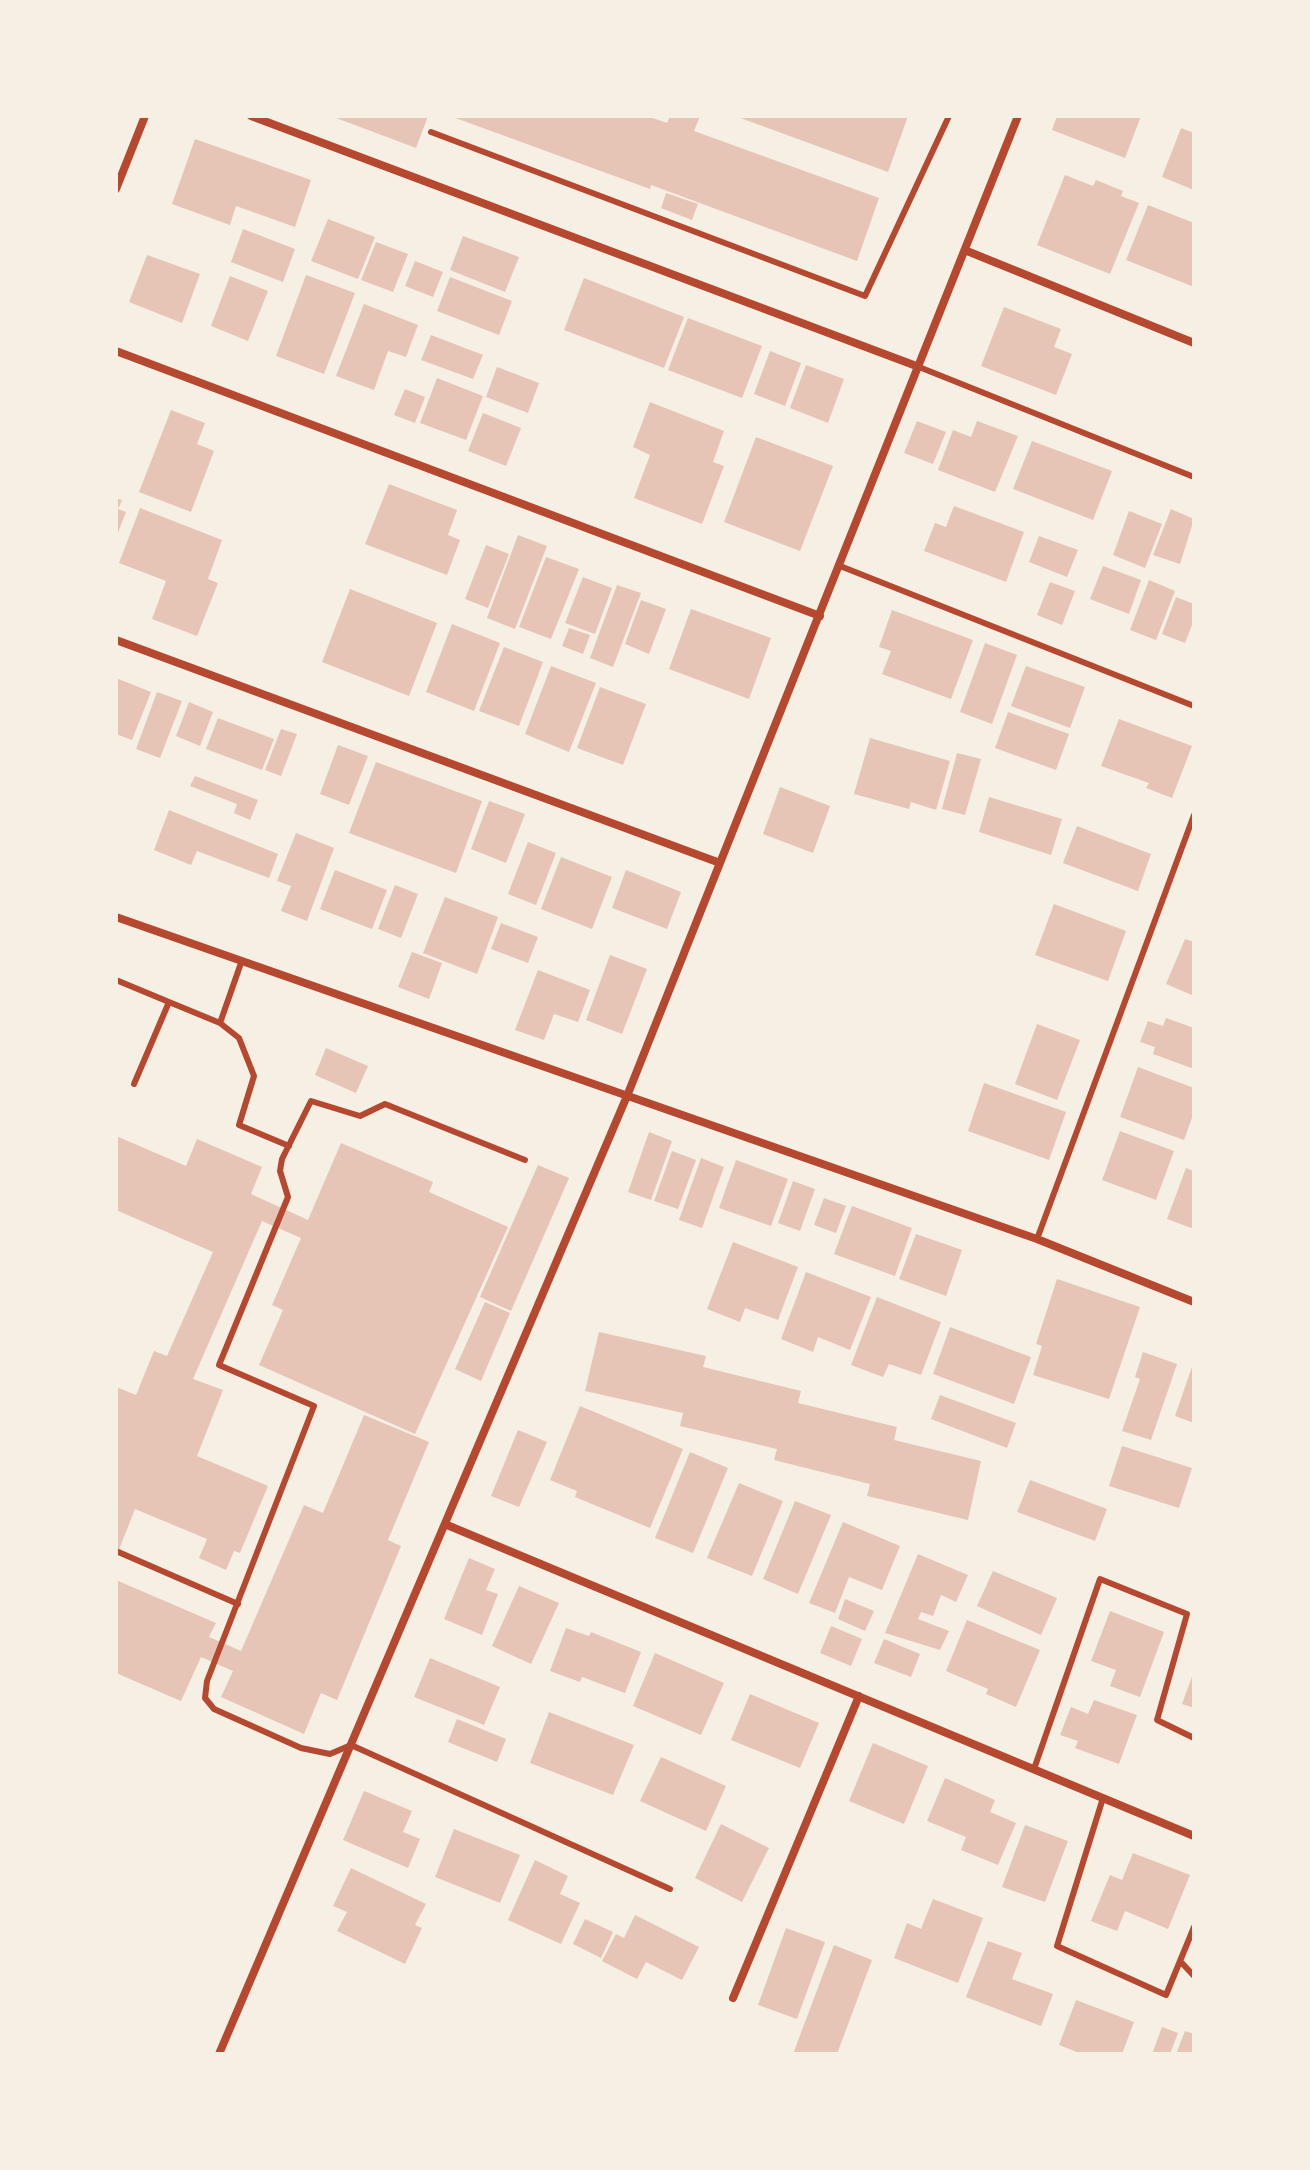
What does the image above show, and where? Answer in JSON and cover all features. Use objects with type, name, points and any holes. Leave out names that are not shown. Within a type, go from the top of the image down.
[{"type":"street","points":[[116,189],[145,116]]},
{"type":"street","points":[[251,116],[919,367]]},
{"type":"street","points":[[219,2054],[447,1525],[627,1096],[967,251],[1018,116]]},
{"type":"street","points":[[967,251],[1194,343]]},
{"type":"street","points":[[116,351],[820,616]]},
{"type":"street","points":[[116,640],[720,863]]},
{"type":"street","points":[[116,917],[1037,1239],[1194,1302]]},
{"type":"street","points":[[447,1525],[1194,1836]]},
{"type":"street","points":[[733,1998],[859,1696]]},
{"type":"lane","points":[[431,132],[865,296],[949,116]]},
{"type":"lane","points":[[919,367],[1194,477]]},
{"type":"lane","points":[[840,566],[1194,706]]},
{"type":"lane","points":[[1037,1239],[1194,815]]},
{"type":"lane","points":[[220,1023],[241,963]]},
{"type":"lane","points":[[116,980],[220,1023],[239,1038],[254,1076],[239,1125],[289,1146]]},
{"type":"lane","points":[[134,1084],[169,1002]]},
{"type":"lane","points":[[525,1160],[385,1104],[360,1116],[311,1101],[280,1171],[288,1197],[219,1365],[314,1406],[207,1681],[205,1698],[208,1705],[301,1748],[330,1754],[351,1745],[670,1889]]},
{"type":"lane","points":[[116,1551],[238,1604]]},
{"type":"lane","points":[[1034,1769],[1100,1579],[1187,1614],[1157,1720],[1194,1738]]},
{"type":"lane","points":[[1103,1798],[1057,1946],[1166,1995],[1194,1927]]},
{"type":"lane","points":[[1180,1961],[1194,1976]]},
{"type":"building","points":[[331,116],[428,116],[416,148]]},
{"type":"building","points":[[450,116],[647,116],[667,123],[670,116],[700,116],[694,131],[879,198],[857,261],[651,185],[650,189]]},
{"type":"building","points":[[735,116],[908,116],[888,172]]},
{"type":"building","points":[[1057,116],[1141,116],[1125,158],[1052,130]]},
{"type":"building","points":[[1181,128],[1194,133],[1194,190],[1162,177]]},
{"type":"building","points":[[195,139],[311,180],[295,227],[236,206],[230,225],[172,204]]},
{"type":"building","points":[[1065,175],[1093,186],[1096,180],[1123,191],[1121,196],[1139,203],[1110,274],[1037,245]]},
{"type":"building","points":[[666,193],[698,204],[692,220],[661,208]]},
{"type":"building","points":[[1148,205],[1194,223],[1194,287],[1126,260]]},
{"type":"building","points":[[328,219],[375,237],[358,279],[311,261]]},
{"type":"building","points":[[243,229],[295,249],[283,282],[231,262]]},
{"type":"building","points":[[463,236],[519,257],[505,292],[450,270]]},
{"type":"building","points":[[376,242],[408,254],[393,292],[361,280]]},
{"type":"building","points":[[147,255],[200,274],[182,323],[129,302]]},
{"type":"building","points":[[415,261],[443,272],[433,297],[405,286]]},
{"type":"building","points":[[306,275],[355,293],[324,374],[276,356]]},
{"type":"building","points":[[230,276],[268,291],[248,341],[211,326]]},
{"type":"building","points":[[450,277],[512,301],[499,335],[437,311]]},
{"type":"building","points":[[584,278],[684,317],[664,368],[564,330]]},
{"type":"building","points":[[364,304],[418,325],[406,357],[388,351],[374,390],[336,376]]},
{"type":"building","points":[[1004,307],[1061,329],[1054,347],[1072,354],[1056,395],[981,366]]},
{"type":"building","points":[[688,318],[762,346],[742,398],[668,370]]},
{"type":"building","points":[[431,335],[483,355],[473,379],[421,360]]},
{"type":"building","points":[[770,351],[801,363],[785,406],[754,394]]},
{"type":"building","points":[[806,365],[844,379],[828,423],[790,408]]},
{"type":"building","points":[[497,367],[539,383],[528,413],[486,397]]},
{"type":"building","points":[[437,378],[483,396],[466,440],[420,423]]},
{"type":"building","points":[[405,389],[425,397],[415,423],[394,415]]},
{"type":"building","points":[[650,402],[724,431],[713,462],[724,466],[702,524],[634,498],[650,455],[633,447]]},
{"type":"building","points":[[171,410],[205,423],[197,444],[214,451],[191,512],[139,492]]},
{"type":"building","points":[[483,413],[521,428],[506,466],[468,451]]},
{"type":"building","points":[[917,421],[946,432],[933,464],[904,453]]},
{"type":"building","points":[[977,421],[1018,436],[995,492],[938,470],[953,430],[971,437]]},
{"type":"building","points":[[756,437],[833,466],[800,551],[724,522]]},
{"type":"building","points":[[1032,441],[1112,471],[1093,520],[1013,489]]},
{"type":"building","points":[[389,484],[457,510],[448,535],[460,540],[447,575],[365,544]]},
{"type":"building","points":[[116,498],[122,500],[118,509],[126,512],[116,538]]},
{"type":"building","points":[[954,506],[1024,532],[1006,582],[924,551],[935,523],[946,527]]},
{"type":"building","points":[[140,508],[222,540],[208,579],[218,583],[197,636],[152,619],[166,581],[119,563]]},
{"type":"building","points":[[1171,509],[1194,519],[1180,564],[1153,555]]},
{"type":"building","points":[[1129,511],[1162,524],[1145,568],[1113,555]]},
{"type":"building","points":[[518,535],[547,546],[515,629],[487,618]]},
{"type":"building","points":[[1039,536],[1078,550],[1067,577],[1029,562]]},
{"type":"building","points":[[486,545],[509,554],[488,608],[465,599]]},
{"type":"building","points":[[546,557],[579,569],[551,639],[519,627]]},
{"type":"building","points":[[1103,566],[1141,580],[1129,614],[1090,599]]},
{"type":"building","points":[[583,577],[612,588],[595,634],[565,623]]},
{"type":"building","points":[[1149,580],[1175,591],[1156,640],[1130,630]]},
{"type":"building","points":[[1050,582],[1075,591],[1062,625],[1037,615]]},
{"type":"building","points":[[617,585],[641,593],[613,667],[590,658]]},
{"type":"building","points":[[350,589],[437,623],[409,696],[322,662]]},
{"type":"building","points":[[1176,597],[1194,604],[1194,620],[1185,643],[1162,634]]},
{"type":"building","points":[[641,600],[666,609],[649,654],[625,644]]},
{"type":"building","points":[[691,609],[771,638],[749,699],[669,669]]},
{"type":"building","points":[[892,610],[973,640],[951,699],[882,674],[891,651],[879,647]]},
{"type":"building","points":[[452,624],[500,643],[474,711],[426,692]]},
{"type":"building","points":[[569,628],[590,635],[583,654],[562,646]]},
{"type":"building","points":[[985,643],[1017,655],[992,724],[960,712]]},
{"type":"building","points":[[504,647],[543,662],[519,726],[479,711]]},
{"type":"building","points":[[551,666],[596,683],[569,752],[525,734]]},
{"type":"building","points":[[1026,666],[1085,687],[1070,728],[1011,706]]},
{"type":"building","points":[[116,678],[151,692],[132,740],[116,734]]},
{"type":"building","points":[[600,687],[646,704],[623,765],[577,748]]},
{"type":"building","points":[[157,692],[182,701],[160,758],[136,749]]},
{"type":"building","points":[[189,702],[213,712],[200,746],[176,736]]},
{"type":"building","points":[[1008,712],[1069,734],[1056,770],[995,748]]},
{"type":"building","points":[[218,718],[274,739],[262,770],[206,749]]},
{"type":"building","points":[[1119,719],[1192,746],[1172,798],[1146,788],[1149,783],[1101,766]]},
{"type":"building","points":[[281,729],[297,734],[281,776],[265,770]]},
{"type":"building","points":[[870,738],[950,761],[936,810],[911,802],[909,809],[854,794]]},
{"type":"building","points":[[338,745],[368,756],[349,805],[320,794]]},
{"type":"building","points":[[957,753],[981,759],[965,815],[942,809]]},
{"type":"building","points":[[376,762],[482,801],[456,873],[349,833]]},
{"type":"building","points":[[195,776],[258,800],[250,820],[234,813],[237,804],[190,786]]},
{"type":"building","points":[[780,787],[830,806],[813,853],[763,834]]},
{"type":"building","points":[[989,797],[1062,819],[1051,855],[979,832]]},
{"type":"building","points":[[489,801],[525,814],[506,863],[471,849]]},
{"type":"building","points":[[169,810],[278,854],[269,878],[197,851],[191,865],[154,850]]},
{"type":"building","points":[[1077,826],[1151,854],[1138,891],[1063,863]]},
{"type":"building","points":[[296,833],[334,848],[307,921],[281,911],[291,886],[277,881]]},
{"type":"building","points":[[528,842],[556,853],[536,905],[508,894]]},
{"type":"building","points":[[561,857],[612,877],[592,929],[541,909]]},
{"type":"building","points":[[335,870],[387,890],[372,929],[320,909]]},
{"type":"building","points":[[626,870],[681,892],[667,929],[612,908]]},
{"type":"building","points":[[395,885],[418,894],[401,938],[378,929]]},
{"type":"building","points":[[445,897],[498,917],[477,974],[423,953]]},
{"type":"building","points":[[1054,904],[1126,931],[1108,981],[1035,955]]},
{"type":"building","points":[[501,923],[538,937],[528,963],[491,949]]},
{"type":"building","points":[[1185,939],[1194,942],[1194,996],[1166,984]]},
{"type":"building","points":[[412,952],[442,963],[429,999],[398,987]]},
{"type":"building","points":[[610,955],[647,969],[622,1034],[586,1020]]},
{"type":"building","points":[[538,970],[590,990],[578,1022],[554,1014],[544,1040],[515,1030]]},
{"type":"building","points":[[1166,1018],[1194,1028],[1194,1069],[1153,1054],[1155,1047],[1140,1042],[1148,1021],[1163,1026]]},
{"type":"building","points":[[1037,1024],[1080,1040],[1057,1100],[1015,1084]]},
{"type":"building","points":[[326,1048],[368,1066],[356,1093],[315,1075]]},
{"type":"building","points":[[1138,1067],[1194,1088],[1194,1112],[1184,1140],[1120,1117]]},
{"type":"building","points":[[984,1083],[1066,1112],[1049,1160],[968,1131]]},
{"type":"building","points":[[1120,1131],[1174,1151],[1156,1200],[1102,1180]]},
{"type":"building","points":[[649,1132],[672,1141],[651,1200],[628,1192]]},
{"type":"building","points":[[116,1136],[186,1166],[197,1139],[262,1167],[251,1194],[308,1220],[341,1143],[433,1182],[429,1192],[508,1227],[415,1434],[259,1365],[283,1310],[272,1305],[301,1238],[262,1221],[193,1379],[223,1390],[197,1456],[268,1486],[240,1553],[234,1551],[226,1570],[199,1558],[207,1539],[135,1509],[116,1557],[116,1387],[136,1395],[154,1351],[167,1356],[213,1252],[116,1210]]},
{"type":"building","points":[[672,1151],[696,1160],[678,1209],[654,1201]]},
{"type":"building","points":[[701,1158],[724,1167],[702,1228],[679,1220]]},
{"type":"building","points":[[736,1160],[788,1179],[771,1226],[719,1208]]},
{"type":"building","points":[[538,1165],[569,1178],[511,1311],[480,1297]]},
{"type":"building","points":[[1186,1168],[1194,1171],[1194,1229],[1167,1219]]},
{"type":"building","points":[[793,1181],[815,1189],[800,1231],[778,1223]]},
{"type":"building","points":[[824,1198],[846,1206],[836,1233],[814,1225]]},
{"type":"building","points":[[852,1206],[912,1228],[895,1276],[834,1254]]},
{"type":"building","points":[[916,1234],[962,1250],[946,1296],[899,1279]]},
{"type":"building","points":[[733,1242],[798,1267],[778,1320],[745,1308],[740,1322],[707,1309]]},
{"type":"building","points":[[806,1272],[871,1297],[850,1350],[818,1337],[813,1352],[781,1339]]},
{"type":"building","points":[[1057,1279],[1140,1307],[1109,1399],[1033,1375],[1042,1346],[1036,1344]]},
{"type":"building","points":[[877,1297],[941,1322],[921,1375],[889,1364],[883,1377],[851,1365]]},
{"type":"building","points":[[485,1302],[510,1313],[481,1381],[455,1369]]},
{"type":"building","points":[[950,1327],[1031,1357],[1014,1404],[933,1374]]},
{"type":"building","points":[[599,1332],[706,1356],[703,1367],[801,1391],[798,1403],[897,1427],[894,1440],[981,1461],[968,1520],[867,1496],[870,1484],[774,1460],[777,1449],[680,1426],[683,1413],[585,1391]]},
{"type":"building","points":[[1143,1352],[1177,1364],[1151,1440],[1122,1431],[1140,1379],[1135,1377]]},
{"type":"building","points":[[1194,1361],[1194,1423],[1175,1416]]},
{"type":"building","points":[[940,1395],[1016,1423],[1007,1448],[931,1419]]},
{"type":"building","points":[[580,1406],[683,1449],[650,1528],[575,1497],[577,1491],[550,1480]]},
{"type":"building","points":[[364,1415],[429,1442],[388,1540],[401,1546],[337,1700],[321,1693],[304,1734],[221,1697],[233,1671],[201,1657],[181,1701],[116,1673],[116,1580],[216,1623],[209,1637],[241,1651],[304,1505],[323,1513]]},
{"type":"building","points":[[518,1430],[547,1442],[519,1507],[491,1496]]},
{"type":"building","points":[[1122,1446],[1192,1468],[1179,1508],[1109,1486]]},
{"type":"building","points":[[690,1452],[728,1468],[693,1553],[655,1538]]},
{"type":"building","points":[[1030,1480],[1107,1509],[1095,1541],[1017,1512]]},
{"type":"building","points":[[739,1483],[783,1501],[752,1576],[707,1558]]},
{"type":"building","points":[[795,1501],[831,1515],[798,1594],[763,1579]]},
{"type":"building","points":[[843,1522],[900,1546],[882,1590],[849,1577],[835,1613],[809,1603]]},
{"type":"building","points":[[918,1554],[968,1575],[956,1602],[941,1595],[933,1616],[921,1612],[918,1619],[949,1631],[940,1650],[885,1633]]},
{"type":"building","points":[[469,1558],[495,1569],[486,1590],[498,1594],[482,1635],[444,1619]]},
{"type":"building","points":[[993,1571],[1057,1598],[1041,1635],[977,1606]]},
{"type":"building","points":[[519,1586],[559,1603],[531,1664],[492,1646]]},
{"type":"building","points":[[845,1599],[874,1611],[865,1631],[838,1619]]},
{"type":"building","points":[[1110,1611],[1164,1632],[1140,1697],[1110,1686],[1116,1670],[1091,1661]]},
{"type":"building","points":[[967,1620],[1040,1650],[1016,1707],[986,1694],[988,1689],[946,1671]]},
{"type":"building","points":[[831,1626],[862,1639],[851,1666],[820,1653]]},
{"type":"building","points":[[566,1628],[589,1636],[591,1632],[641,1652],[625,1693],[582,1677],[580,1682],[550,1671]]},
{"type":"building","points":[[884,1639],[920,1654],[911,1677],[874,1663]]},
{"type":"building","points":[[655,1653],[724,1683],[701,1735],[633,1706]]},
{"type":"building","points":[[430,1658],[500,1687],[484,1725],[414,1697]]},
{"type":"building","points":[[1194,1671],[1194,1708],[1182,1704]]},
{"type":"building","points":[[750,1694],[819,1723],[800,1768],[731,1740]]},
{"type":"building","points":[[1094,1700],[1137,1715],[1119,1764],[1075,1748],[1078,1741],[1060,1735],[1071,1707],[1088,1714]]},
{"type":"building","points":[[549,1712],[634,1745],[613,1795],[530,1763]]},
{"type":"building","points":[[457,1719],[506,1739],[497,1762],[448,1742]]},
{"type":"building","points":[[873,1743],[928,1766],[904,1824],[849,1801]]},
{"type":"building","points":[[661,1757],[726,1786],[706,1831],[640,1801]]},
{"type":"building","points":[[945,1778],[995,1800],[990,1812],[1016,1823],[998,1865],[961,1850],[966,1837],[927,1821]]},
{"type":"building","points":[[364,1791],[412,1811],[403,1832],[420,1839],[408,1868],[343,1840]]},
{"type":"building","points":[[721,1824],[769,1848],[742,1902],[695,1878]]},
{"type":"building","points":[[1025,1825],[1068,1841],[1045,1902],[1002,1887]]},
{"type":"building","points":[[454,1829],[520,1855],[500,1903],[435,1877]]},
{"type":"building","points":[[1133,1853],[1190,1875],[1168,1929],[1125,1911],[1117,1931],[1091,1921],[1110,1875],[1122,1880]]},
{"type":"building","points":[[535,1860],[568,1876],[560,1894],[580,1903],[561,1944],[508,1920]]},
{"type":"building","points":[[351,1868],[426,1904],[415,1925],[422,1928],[405,1964],[337,1931],[347,1912],[333,1906]]},
{"type":"building","points":[[933,1899],[983,1918],[958,1983],[894,1958],[907,1923],[921,1929]]},
{"type":"building","points":[[635,1915],[699,1947],[682,1980],[646,1962],[637,1979],[602,1961],[616,1934],[624,1938]]},
{"type":"building","points":[[585,1919],[613,1932],[601,1958],[573,1944]]},
{"type":"building","points":[[786,1928],[825,1942],[797,2019],[758,2005]]},
{"type":"building","points":[[988,1941],[1022,1953],[1012,1979],[1053,1994],[1041,2026],[966,1997]]},
{"type":"building","points":[[834,1945],[872,1960],[837,2054],[793,2054]]},
{"type":"building","points":[[1076,2000],[1134,2022],[1122,2054],[1082,2054],[1059,2045]]},
{"type":"building","points":[[1162,2027],[1178,2033],[1170,2054],[1152,2054]]},
{"type":"building","points":[[1185,2031],[1194,2034],[1194,2054],[1176,2054]]}]
